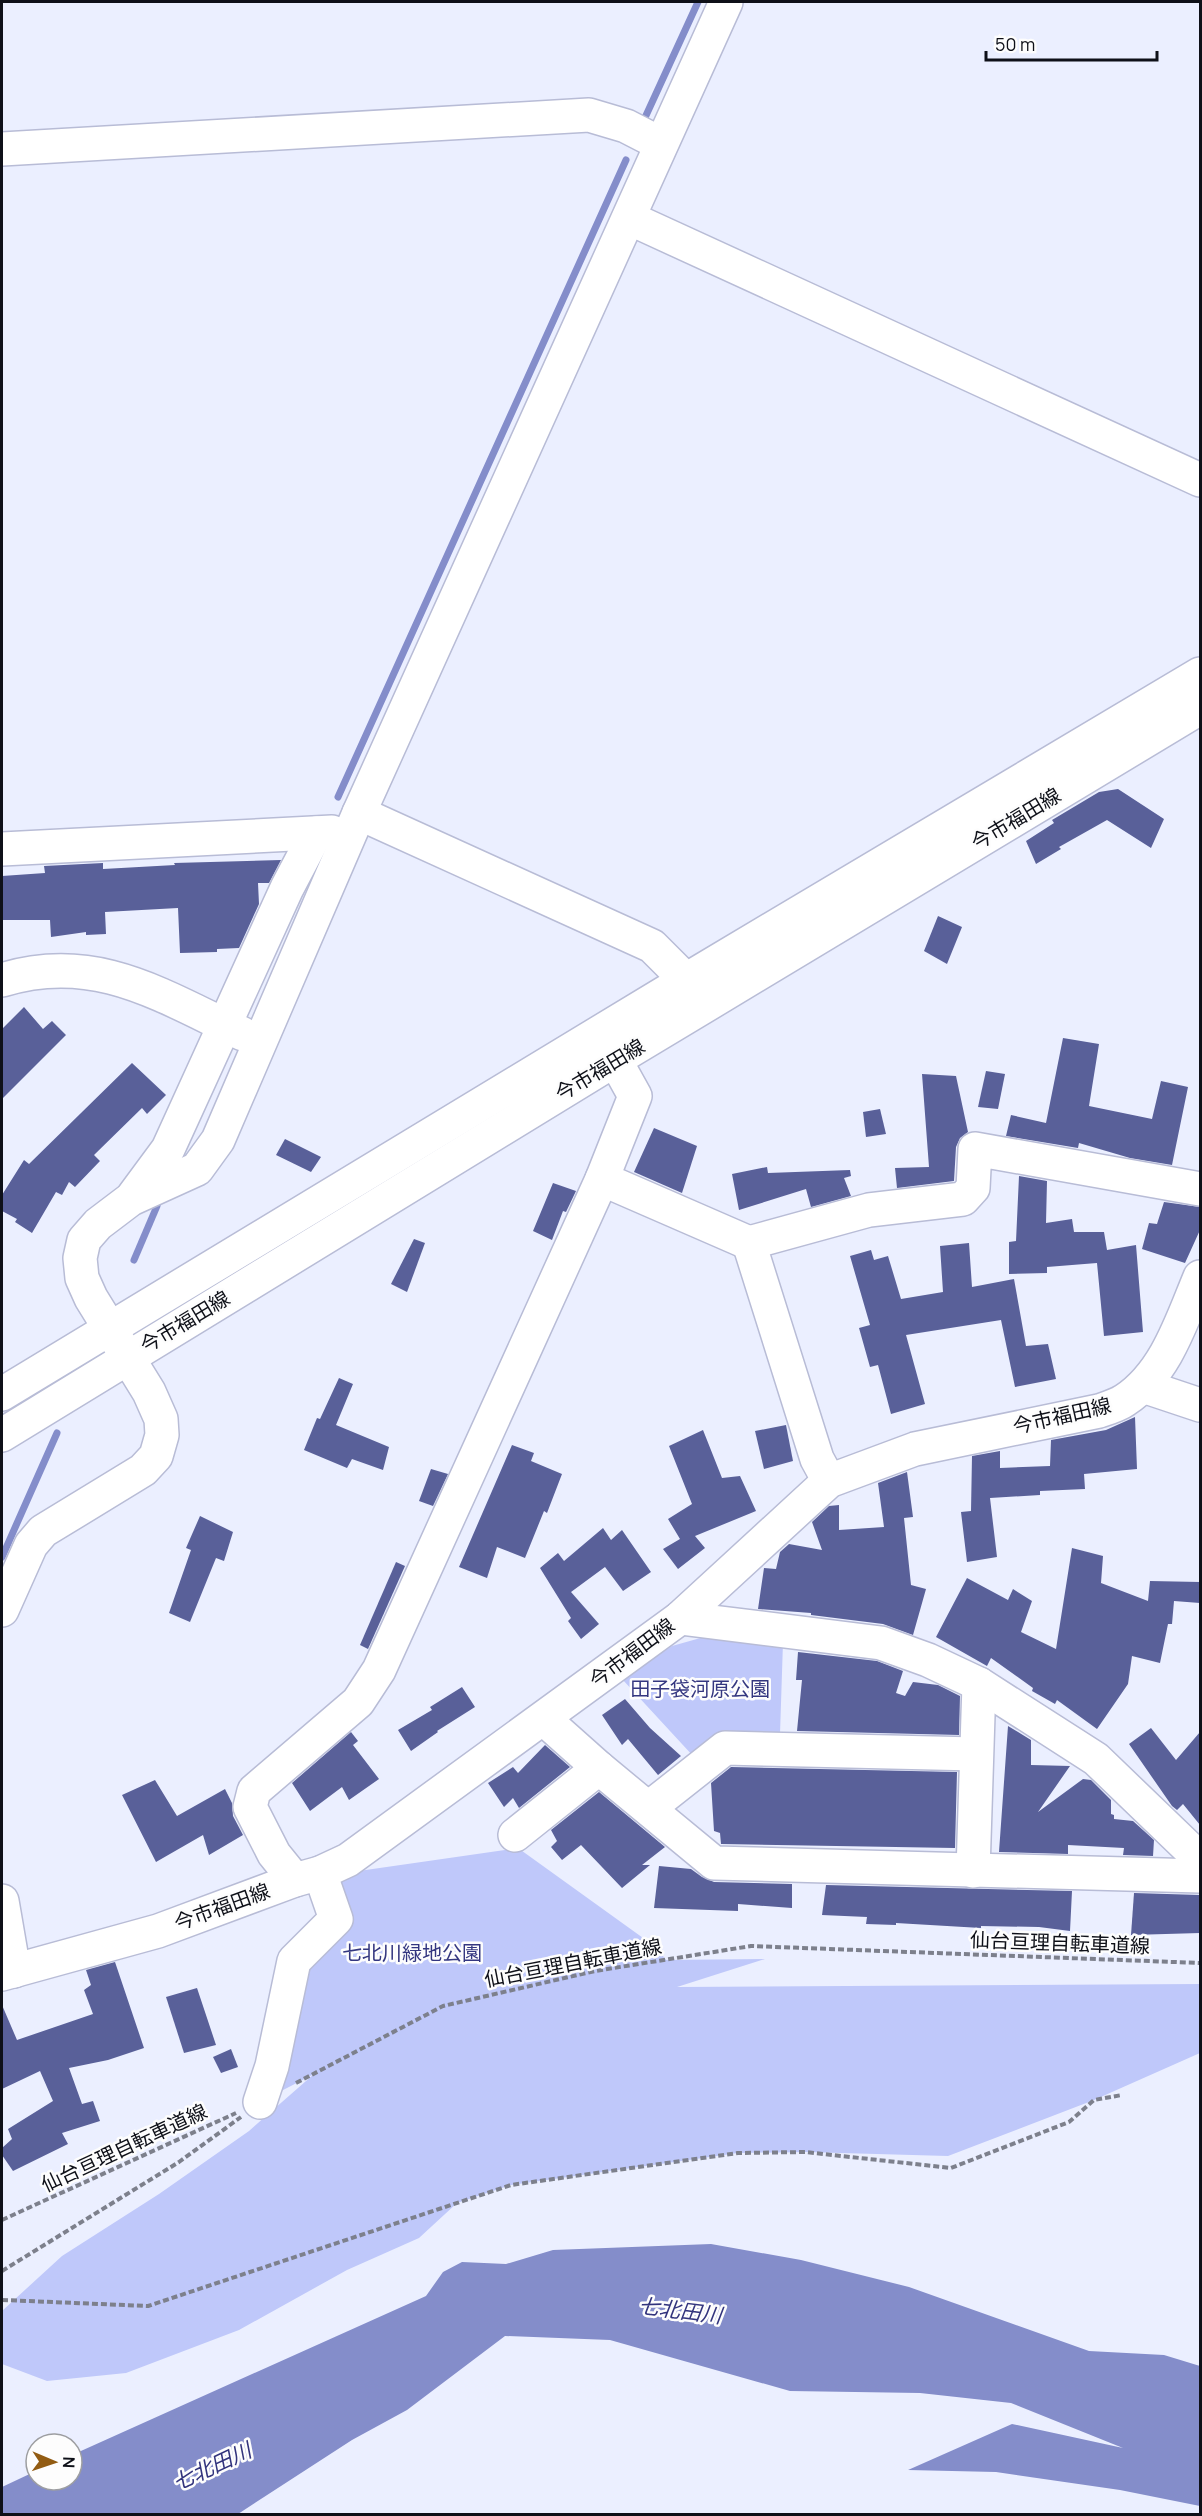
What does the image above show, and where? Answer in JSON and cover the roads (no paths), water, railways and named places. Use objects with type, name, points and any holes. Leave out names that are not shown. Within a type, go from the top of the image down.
[{"type":"street","points":[[5,1596],[31,1545],[43,1531],[143,1470],[156,1456],[162,1436],[161,1419],[149,1392],[82,1278],[80,1258],[84,1240],[98,1224],[131,1199],[197,1169],[218,1140],[355,822],[726,2]]},
{"type":"street","points":[[2,149],[589,115],[626,126],[662,144]]},
{"type":"street","points":[[629,218],[1200,480]]},
{"type":"street","name":"今市福田線","points":[[2,1395],[687,980],[1200,674]]},
{"type":"street","name":"今市福田線","points":[[2,1435],[615,1060],[1200,708]]},
{"type":"street","points":[[2,849],[316,833],[355,822],[652,946],[687,980]]},
{"type":"street","points":[[131,1199],[168,1149],[224,1025],[316,833]]},
{"type":"street","points":[[2,981],[21,974],[60,970],[99,973],[132,982],[260,1042]]},
{"type":"street","points":[[260,2102],[272,2066],[294,1961],[336,1919],[308,1876],[274,1854],[250,1807],[254,1791],[358,1702],[379,1670],[602,1179],[635,1096],[615,1060]]},
{"type":"street","points":[[602,1179],[749,1243],[869,1210],[963,1199],[973,1188],[975,1149],[1200,1189]]},
{"type":"street","points":[[749,1243],[817,1460],[829,1481]]},
{"type":"street","name":"今市福田線","points":[[8,1973],[158,1931],[348,1860],[680,1618],[829,1481],[915,1449],[1099,1411],[1124,1401],[1143,1386],[1171,1347],[1200,1277]]},
{"type":"street","points":[[1143,1386],[1200,1405]]},
{"type":"street","points":[[680,1618],[881,1643],[928,1660],[979,1684],[1096,1759],[1200,1860]]},
{"type":"street","points":[[973,1871],[979,1684]]},
{"type":"street","points":[[544,1719],[599,1768],[714,1863],[1200,1876]]},
{"type":"street","points":[[649,1808],[725,1748],[976,1754]]},
{"type":"street","points":[[515,1835],[599,1768]]},
{"type":"street","points":[[2,1901],[8,1973]]},
{"type":"water","name":"七北田川","points":[[711,2244],[801,2260],[909,2287],[1089,2351],[1164,2355],[1200,2366],[1200,2506],[1120,2490],[996,2472],[908,2470],[1012,2424],[1123,2448],[1011,2403],[920,2393],[790,2391],[610,2340],[505,2336],[407,2410],[352,2440],[238,2514],[2,2514],[2,2487],[24,2477],[24,2492],[84,2492],[84,2450],[426,2296],[443,2272],[462,2262],[506,2264],[553,2250]]},
{"type":"waterway","points":[[643,122],[698,2]]},
{"type":"waterway","points":[[338,797],[626,160]]},
{"type":"waterway","points":[[134,1260],[157,1206]]},
{"type":"waterway","points":[[2,1557],[57,1433]]},
{"type":"park label","name":"田子袋河原公園","points":[[700,1689]]},
{"type":"park label","name":"七北川緑地公園","points":[[412,1953]]}]
